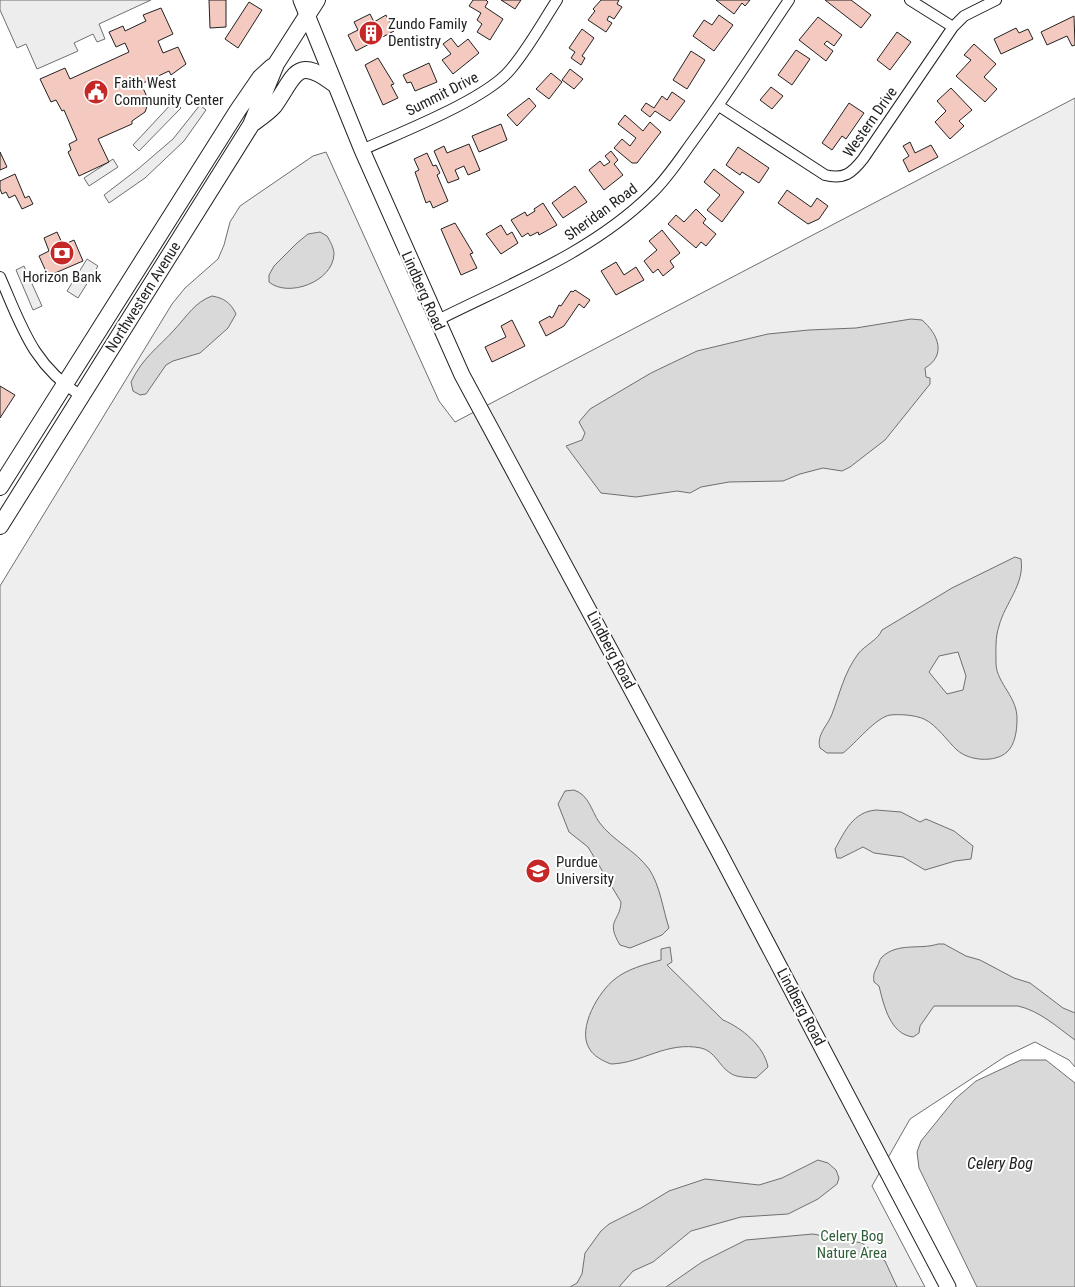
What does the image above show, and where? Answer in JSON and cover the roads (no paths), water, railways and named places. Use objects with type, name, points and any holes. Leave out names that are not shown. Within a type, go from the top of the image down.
[{"type":"main road","name":"Lindberg Road","points":[[301,0],[333,83],[436,322],[510,467],[604,635],[948,1287]]},
{"type":"main road","name":"Northwestern Avenue","points":[[0,526],[252,125],[276,64],[317,0]]},
{"type":"main road","name":"Northwestern Avenue","points":[[0,487],[238,110],[260,78],[276,64]]},
{"type":"main road","points":[[252,125],[272,108],[294,76],[301,70],[311,69],[333,83]]},
{"type":"street","name":"Summit Drive","points":[[362,150],[472,98],[494,84],[510,71],[557,0]]},
{"type":"street","name":"Sheridan Road","points":[[436,322],[554,262],[597,236],[636,208],[663,182],[719,106],[789,0]]},
{"type":"street","points":[[910,0],[953,27]]},
{"type":"street","name":"Western Drive","points":[[719,106],[826,175],[834,177],[844,176],[853,172],[863,159],[953,27],[964,16],[996,0]]},
{"type":"street","points":[[0,277],[27,339],[38,358],[64,385],[81,396]]},
{"type":"water","points":[[320,232],[327,236],[334,252],[332,264],[326,272],[318,279],[298,288],[277,287],[269,282],[269,275],[274,266],[297,243],[308,234]]},
{"type":"water","points":[[212,296],[227,302],[236,314],[228,328],[200,353],[166,365],[146,394],[140,395],[133,391],[131,382],[146,359],[196,306]]},
{"type":"water","points":[[911,319],[922,320],[936,338],[938,344],[936,357],[925,368],[926,377],[930,378],[930,384],[885,440],[842,471],[823,468],[783,481],[729,482],[701,487],[690,493],[677,491],[636,497],[601,493],[566,446],[582,440],[585,433],[579,422],[590,409],[651,373],[697,351],[768,334],[856,328]]},
{"type":"water","points":[[1015,557],[1021,559],[1020,577],[1002,618],[996,645],[997,671],[1011,697],[1016,712],[1016,733],[1010,749],[1002,756],[996,758],[982,759],[968,756],[957,750],[929,722],[907,715],[884,717],[843,753],[827,753],[820,748],[821,734],[832,714],[846,676],[858,654],[878,637],[882,630],[952,588]],"holes":[[[958,652],[966,676],[963,690],[947,694],[929,672],[939,656]]]},
{"type":"water","points":[[574,790],[583,795],[605,829],[637,856],[653,875],[669,928],[662,935],[630,948],[620,945],[613,926],[621,902],[588,847],[569,832],[558,804],[565,791]]},
{"type":"water","points":[[876,810],[901,812],[920,822],[926,819],[954,831],[973,846],[971,859],[955,861],[925,870],[903,857],[874,853],[863,847],[841,858],[837,858],[835,849],[851,824],[861,814]]},
{"type":"water","points":[[944,944],[1014,978],[1030,983],[1063,1008],[1075,1013],[1075,1040],[1041,1016],[1018,1006],[934,1006],[920,1026],[919,1033],[913,1037],[899,1031],[889,1018],[879,986],[874,982],[874,974],[882,957],[888,952],[895,949]]},
{"type":"water","points":[[670,947],[672,962],[667,965],[723,1020],[745,1033],[762,1052],[768,1067],[756,1078],[733,1075],[710,1052],[701,1048],[677,1047],[623,1063],[611,1064],[598,1058],[589,1048],[586,1040],[588,1021],[602,992],[625,972],[661,960],[661,949]]},
{"type":"water","name":"Celery Bog","points":[[1021,1060],[1046,1060],[1075,1083],[1075,1287],[977,1287],[919,1168],[917,1152],[921,1141],[955,1099],[976,1081]]},
{"type":"water","points":[[818,1160],[828,1163],[836,1170],[839,1178],[837,1184],[818,1199],[788,1214],[741,1217],[691,1231],[653,1262],[633,1271],[619,1287],[570,1287],[577,1283],[582,1274],[585,1253],[601,1231],[609,1224],[669,1191],[705,1179],[759,1185],[782,1178]]},
{"type":"water","name":"Celery Bog Nature Area","points":[[813,1234],[862,1243],[885,1261],[897,1287],[666,1287],[702,1262],[746,1240]]},
{"type":"place","name":"Zundo Family Dentistry","points":[[371,33]]},
{"type":"place","name":"Faith West Community Center","points":[[96,92]]},
{"type":"place","name":"Horizon Bank","points":[[62,253]]},
{"type":"place","name":"Purdue University","points":[[538,871]]}]
